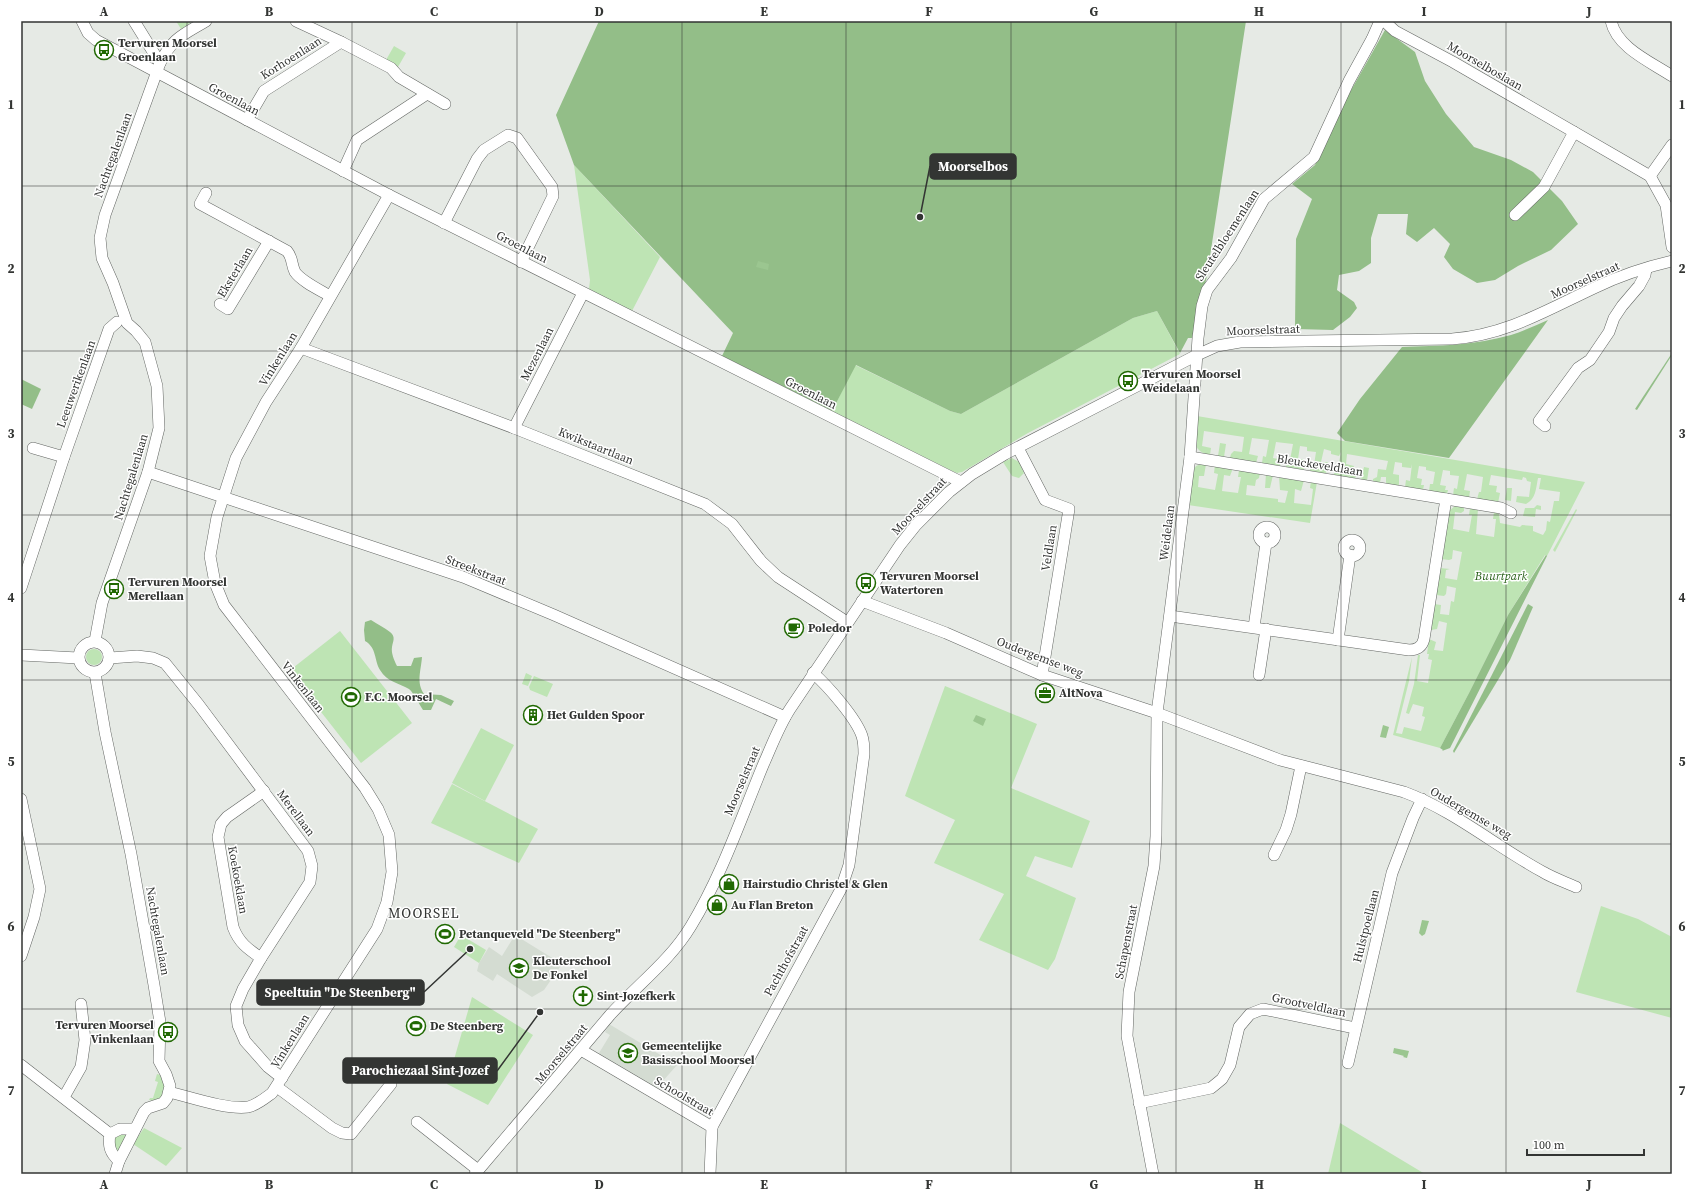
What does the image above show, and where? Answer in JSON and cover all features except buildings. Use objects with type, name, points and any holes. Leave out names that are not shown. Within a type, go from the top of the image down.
[{"type":"street","name":"Groenlaan","points":[[82,21],[86,30],[93,38],[158,67],[247,120],[343,171],[961,482]]},
{"type":"street","points":[[134,21],[158,67]]},
{"type":"street","name":"Nachtegalenlaan","points":[[95,642],[102,603],[148,472],[159,428],[157,386],[145,342],[136,331],[122,323],[116,293],[102,258],[100,238],[105,215],[158,67],[168,48],[175,40],[206,21]]},
{"type":"street","name":"Korhoenlaan","points":[[296,21],[391,68],[399,77],[445,104]]},
{"type":"street","name":"Sleutelbloemenlaan","points":[[1197,355],[1201,312],[1207,290],[1231,258],[1264,199],[1314,157],[1349,81],[1380,21]]},
{"type":"street","name":"Moorselboslaan","points":[[1384,21],[1395,31],[1650,176]]},
{"type":"street","points":[[1611,21],[1615,33],[1624,44],[1672,76]]},
{"type":"street","name":"Korhoenlaan","points":[[247,120],[264,91],[341,42]]},
{"type":"street","points":[[343,171],[357,140],[427,94]]},
{"type":"street","points":[[1515,216],[1544,187],[1574,132]]},
{"type":"street","points":[[444,223],[477,159],[484,150],[508,135],[517,138],[552,187],[553,196],[522,262]]},
{"type":"street","points":[[1672,145],[1650,176],[1666,205],[1672,247]]},
{"type":"street","points":[[206,193],[200,204],[291,255],[295,271],[300,277],[330,296]]},
{"type":"street","name":"Vinkenlaan","points":[[169,1092],[230,1107],[248,1107],[259,1102],[272,1093],[377,929],[387,902],[392,872],[389,835],[378,809],[365,788],[224,605],[215,583],[210,556],[217,517],[236,458],[266,402],[301,348],[389,195]]},
{"type":"street","name":"Eksterlaan","points":[[220,304],[228,309],[269,242]]},
{"type":"street","name":"Moorselstraat","points":[[477,1172],[617,1007],[666,959],[690,927],[722,865],[785,716],[847,622],[909,534],[949,492],[961,482],[1018,448],[1217,346],[1240,342],[1452,339],[1471,337],[1497,332],[1525,322],[1595,288],[1646,268],[1672,261]]},
{"type":"street","points":[[1545,426],[1539,421],[1578,368],[1590,360],[1609,332],[1614,318],[1639,286],[1645,276],[1646,268]]},
{"type":"street","name":"Mezenlaan","points":[[514,428],[583,293]]},
{"type":"street","name":"Leeuwerikenlaan","points":[[21,588],[64,457],[110,329],[122,323]]},
{"type":"street","name":"Kwikstaartlaan","points":[[301,348],[514,428],[705,504],[732,524],[761,561],[778,577],[847,622]]},
{"type":"street","name":"Weidelaan","points":[[1157,713],[1190,457],[1197,355]]},
{"type":"street","points":[[33,448],[64,457]]},
{"type":"street","name":"Veldlaan","points":[[1018,448],[1045,500],[1069,509],[1042,675]]},
{"type":"street","name":"Bleuckeveldlaan","points":[[1190,457],[1501,508],[1511,513]]},
{"type":"street","name":"Streekstraat","points":[[148,472],[463,577],[559,617],[785,716]]},
{"type":"street","points":[[1170,616],[1409,650],[1418,649],[1423,643],[1446,499]]},
{"type":"street","points":[[1254,627],[1266,543]]},
{"type":"street","points":[[1338,640],[1350,555]]},
{"type":"street","name":"Oudergemse weg","points":[[862,601],[946,633],[1042,675],[1157,713],[1280,760],[1404,792],[1422,799],[1452,815],[1544,872],[1576,887]]},
{"type":"street","points":[[1259,675],[1266,629]]},
{"type":"street","points":[[95,642],[104,645],[110,658],[105,668],[95,673],[82,667],[78,658],[80,649],[83,646],[87,643],[95,642]]},
{"type":"street","points":[[21,655],[78,658]]},
{"type":"street","name":"Merellaan","points":[[110,658],[137,656],[153,658],[165,663],[308,850],[312,866],[310,882],[261,958],[236,1006],[238,1025],[245,1042],[280,1082],[332,1128],[342,1134],[351,1134],[391,1084]]},
{"type":"street","name":"Nachtegalenlaan","points":[[95,673],[105,732],[131,854],[154,985],[160,1022],[159,1061],[170,1086],[169,1092]]},
{"type":"street","name":"Pachthofstraat","points":[[710,1174],[712,1127],[841,889],[849,866],[864,754],[863,737],[846,710],[823,682],[813,673]]},
{"type":"street","name":"Schapenstraat","points":[[1153,1174],[1127,1036],[1129,992],[1154,866],[1157,713]]},
{"type":"street","points":[[1274,855],[1286,830],[1294,802],[1300,766]]},
{"type":"street","name":"Koekoeklaan","points":[[261,958],[245,947],[237,937],[233,927],[218,837],[221,824],[226,817],[264,791]]},
{"type":"street","name":"Hulstpoellaan","points":[[1348,1063],[1392,873],[1413,818],[1422,799]]},
{"type":"street","points":[[21,804],[40,889],[34,917],[21,956]]},
{"type":"street","points":[[64,1097],[81,1067],[85,1040],[81,1004]]},
{"type":"street","name":"Grootveldlaan","points":[[1139,1102],[1211,1088],[1222,1079],[1230,1065],[1239,1027],[1250,1014],[1262,1009],[1355,1028]]},
{"type":"street","name":"Schoolstraat","points":[[581,1050],[712,1127]]},
{"type":"street","points":[[21,1065],[110,1134]]},
{"type":"street","points":[[115,1174],[119,1161],[144,1112],[148,1108],[163,1103],[169,1092]]},
{"type":"street","points":[[417,1122],[477,1172]]},
{"type":"street","points":[[110,1134],[120,1129],[135,1129]]},
{"type":"street","points":[[110,1134],[110,1150],[119,1161]]},
{"type":"shaded area","points":[[599,21],[1246,21],[1207,276],[1192,338],[1188,338],[1180,353],[1157,311],[1133,318],[961,414],[950,411],[856,365],[832,411],[722,356],[733,333],[574,165],[556,115]]},
{"type":"shaded area","points":[[1385,30],[1415,52],[1425,81],[1446,114],[1474,147],[1511,160],[1533,172],[1562,201],[1578,224],[1551,250],[1518,266],[1495,280],[1477,283],[1453,269],[1444,257],[1450,244],[1434,228],[1417,242],[1406,234],[1408,214],[1378,214],[1371,238],[1371,263],[1359,271],[1339,275],[1337,290],[1354,302],[1357,308],[1350,317],[1333,330],[1295,329],[1296,239],[1312,199],[1292,184],[1315,165],[1345,101]]},
{"type":"shaded area","points":[[758,261],[769,264],[768,270],[756,267]]},
{"type":"shaded area","points":[[1548,320],[1449,458],[1345,441],[1337,433],[1360,399],[1402,347],[1484,341],[1516,333]]},
{"type":"shaded area","points":[[1672,353],[1637,410],[1635,409]]},
{"type":"shaded area","points":[[21,379],[41,389],[32,409],[21,404]]},
{"type":"shaded area","points":[[1546,555],[1547,556],[1450,748],[1442,751],[1443,750],[1440,748],[1508,615]]},
{"type":"shaded area","points":[[1528,604],[1533,607],[1510,660],[1454,753],[1453,751]]},
{"type":"shaded area","points":[[371,620],[392,634],[394,639],[392,652],[397,666],[411,666],[414,658],[422,657],[420,685],[424,694],[441,695],[454,701],[451,706],[436,699],[431,710],[423,710],[409,689],[390,680],[383,674],[378,666],[372,647],[365,641],[365,622]]},
{"type":"shaded area","points":[[976,715],[986,719],[983,726],[973,721]]},
{"type":"shaded area","points":[[1383,725],[1389,727],[1386,738],[1380,737]]},
{"type":"shaded area","points":[[1422,920],[1429,921],[1425,934],[1422,936],[1419,933]]},
{"type":"shaded area","name":"Kleuterschool De Fonkel","points":[[515,935],[562,964],[544,990],[532,997],[497,974],[493,981],[477,971],[479,963],[489,947],[502,956]]},
{"type":"shaded area","name":"Gemeentelijke Basisschool Moorsel","points":[[609,1024],[677,1065],[654,1091],[596,1058],[610,1035],[605,1032]]},
{"type":"shaded area","points":[[1394,1048],[1409,1051],[1407,1058],[1393,1053]]},
{"type":"green space","points":[[176,21],[193,21],[181,29]]},
{"type":"green space","points":[[394,46],[406,53],[398,67],[386,60]]},
{"type":"green space","points":[[574,165],[660,257],[632,311],[589,289],[590,280]]},
{"type":"green space","points":[[1157,311],[1180,354],[1028,433],[962,472],[957,473],[950,470],[832,411],[855,365],[950,411],[961,414],[1133,318]]},
{"type":"green space","name":"Buurtpark","points":[[1197,416],[1585,482],[1547,556],[1545,555],[1508,615],[1440,748],[1393,735],[1412,657],[1409,681],[1396,733],[1402,734],[1404,727],[1421,731],[1425,717],[1422,716],[1424,707],[1413,704],[1409,714],[1406,713],[1414,684],[1418,655],[1420,655],[1417,681],[1428,683],[1432,660],[1428,659],[1429,654],[1427,654],[1429,639],[1436,642],[1434,650],[1443,651],[1447,623],[1439,621],[1437,629],[1431,630],[1434,604],[1441,605],[1440,614],[1449,615],[1451,601],[1454,602],[1456,588],[1447,586],[1446,594],[1444,596],[1436,595],[1440,568],[1450,569],[1446,570],[1445,578],[1457,580],[1462,552],[1453,550],[1452,559],[1441,559],[1449,511],[1455,506],[1464,507],[1464,511],[1461,513],[1455,512],[1453,529],[1469,532],[1472,515],[1469,515],[1470,508],[1478,509],[1476,534],[1494,537],[1496,519],[1493,519],[1494,512],[1499,514],[1500,523],[1520,527],[1522,525],[1533,526],[1533,531],[1543,535],[1546,530],[1547,521],[1550,522],[1554,501],[1559,501],[1560,492],[1539,489],[1541,478],[1538,478],[1535,493],[1532,499],[1526,504],[1516,502],[1517,496],[1529,497],[1531,482],[1527,481],[1526,478],[1523,477],[1522,480],[1491,475],[1489,485],[1497,486],[1496,492],[1500,493],[1498,503],[1477,499],[1479,492],[1481,492],[1483,477],[1467,474],[1464,490],[1470,491],[1469,498],[1453,495],[1454,488],[1457,489],[1459,476],[1450,475],[1450,471],[1443,470],[1440,485],[1446,486],[1445,490],[1448,490],[1447,494],[1429,491],[1430,484],[1433,484],[1435,472],[1426,470],[1426,467],[1419,466],[1417,478],[1422,479],[1421,485],[1424,485],[1423,490],[1405,487],[1406,480],[1410,481],[1412,464],[1411,468],[1402,467],[1402,463],[1395,462],[1393,474],[1399,475],[1399,486],[1386,484],[1386,477],[1381,477],[1380,483],[1373,482],[1373,479],[1377,477],[1378,469],[1386,470],[1388,461],[1347,454],[1346,464],[1354,466],[1353,472],[1356,476],[1355,479],[1334,475],[1335,468],[1338,468],[1341,452],[1339,456],[1331,454],[1331,451],[1324,449],[1321,462],[1328,462],[1326,474],[1310,471],[1311,465],[1314,465],[1316,452],[1307,451],[1307,447],[1300,446],[1298,459],[1303,459],[1304,470],[1286,467],[1287,460],[1290,460],[1293,444],[1276,442],[1273,458],[1278,459],[1278,461],[1281,462],[1280,466],[1262,463],[1263,456],[1266,457],[1269,440],[1252,438],[1249,454],[1258,456],[1256,463],[1230,458],[1234,451],[1242,452],[1244,437],[1204,431],[1202,446],[1211,448],[1210,455],[1203,453],[1196,445],[1195,435]]},
{"type":"green space","points":[[1220,443],[1226,444],[1224,457],[1218,456]]},
{"type":"green space","points":[[1012,458],[1019,462],[1024,473],[1019,478],[1012,476],[1003,462]]},
{"type":"green space","points":[[1206,464],[1204,476],[1199,476],[1198,487],[1215,490],[1218,474],[1214,473],[1215,465],[1233,468],[1230,476],[1224,475],[1222,491],[1238,493],[1241,477],[1238,477],[1239,470],[1260,473],[1259,478],[1256,480],[1255,486],[1247,485],[1246,495],[1278,499],[1278,502],[1285,503],[1288,491],[1280,490],[1279,476],[1304,480],[1301,491],[1295,489],[1294,503],[1311,505],[1313,489],[1310,488],[1311,481],[1317,482],[1310,523],[1188,505],[1193,471],[1196,466]]},
{"type":"green space","points":[[1364,467],[1369,468],[1367,481],[1361,480]]},
{"type":"green space","points":[[1266,474],[1273,475],[1270,488],[1265,488]]},
{"type":"green space","points":[[1507,488],[1512,488],[1511,501],[1505,500]]},
{"type":"green space","points":[[1537,505],[1541,506],[1541,510],[1536,509],[1535,517],[1523,516],[1525,508],[1534,508]]},
{"type":"green space","points":[[1576,509],[1577,510],[1555,552],[1553,550]]},
{"type":"green space","name":"F.C. Moorsel","points":[[340,631],[412,723],[361,763],[289,671]]},
{"type":"green space","points":[[94,649],[100,651],[102,657],[100,663],[94,665],[88,663],[86,657],[88,651]]},
{"type":"green space","points":[[526,673],[532,676],[528,686],[522,684]]},
{"type":"green space","points":[[534,676],[553,684],[547,697],[530,690],[529,687]]},
{"type":"green space","points":[[945,686],[1037,724],[1011,788],[1090,821],[1072,868],[1035,856],[1026,876],[1076,898],[1055,959],[1048,970],[979,940],[1004,894],[934,863],[955,820],[905,796]]},
{"type":"green space","points":[[481,728],[514,745],[485,801],[452,783]]},
{"type":"green space","points":[[452,784],[538,829],[519,863],[431,823]]},
{"type":"green space","points":[[1601,906],[1638,919],[1672,937],[1672,1018],[1576,992]]},
{"type":"green space","name":"Petanqueveld \"De Steenberg\"","points":[[442,924],[456,933],[449,944],[435,936]]},
{"type":"green space","points":[[461,935],[486,950],[479,963],[454,947]]},
{"type":"green space","points":[[472,997],[533,1035],[488,1105],[447,1084]]},
{"type":"green space","points":[[157,1074],[160,1075],[166,1087],[161,1098],[154,1101],[149,1100],[150,1098],[153,1098],[158,1082],[155,1081]]},
{"type":"green space","points":[[1340,1123],[1425,1174],[1328,1174]]},
{"type":"green space","points":[[144,1128],[182,1148],[166,1166],[133,1144]]},
{"type":"green space","points":[[123,1132],[127,1135],[117,1153],[113,1141]]},
{"type":"place","name":"Tervuren Moorsel Groenlaan","points":[[104,50]]},
{"type":"place","name":"Moorselbos","points":[[920,217]]},
{"type":"place","name":"Tervuren Moorsel Weidelaan","points":[[1128,381]]},
{"type":"place","name":"Tervuren Moorsel Watertoren","points":[[866,583]]},
{"type":"place","name":"Tervuren Moorsel Merellaan","points":[[114,589]]},
{"type":"place","name":"Poledor","points":[[794,628]]},
{"type":"place","name":"AltNova","points":[[1045,693]]},
{"type":"place","name":"F.C. Moorsel","points":[[351,697]]},
{"type":"place","name":"Het Gulden Spoor","points":[[533,715]]},
{"type":"place","name":"Hairstudio Christel & Glen","points":[[729,884]]},
{"type":"place","name":"Au Flan Breton","points":[[717,905]]},
{"type":"place","name":"Petanqueveld \"De Steenberg\"","points":[[445,934]]},
{"type":"place","name":"Speeltuin \"De Steenberg\"","points":[[470,949]]},
{"type":"place","name":"Kleuterschool De Fonkel","points":[[519,968]]},
{"type":"place","name":"Sint-Jozefkerk","points":[[583,996]]},
{"type":"place","name":"Parochiezaal Sint-Jozef","points":[[540,1012]]},
{"type":"place","name":"De Steenberg","points":[[416,1026]]},
{"type":"place","name":"Tervuren Moorsel Vinkenlaan","points":[[168,1032]]},
{"type":"place","name":"Gemeentelijke Basisschool Moorsel","points":[[628,1053]]},
{"type":"district","name":"MOORSEL","points":[[424,913]]}]
